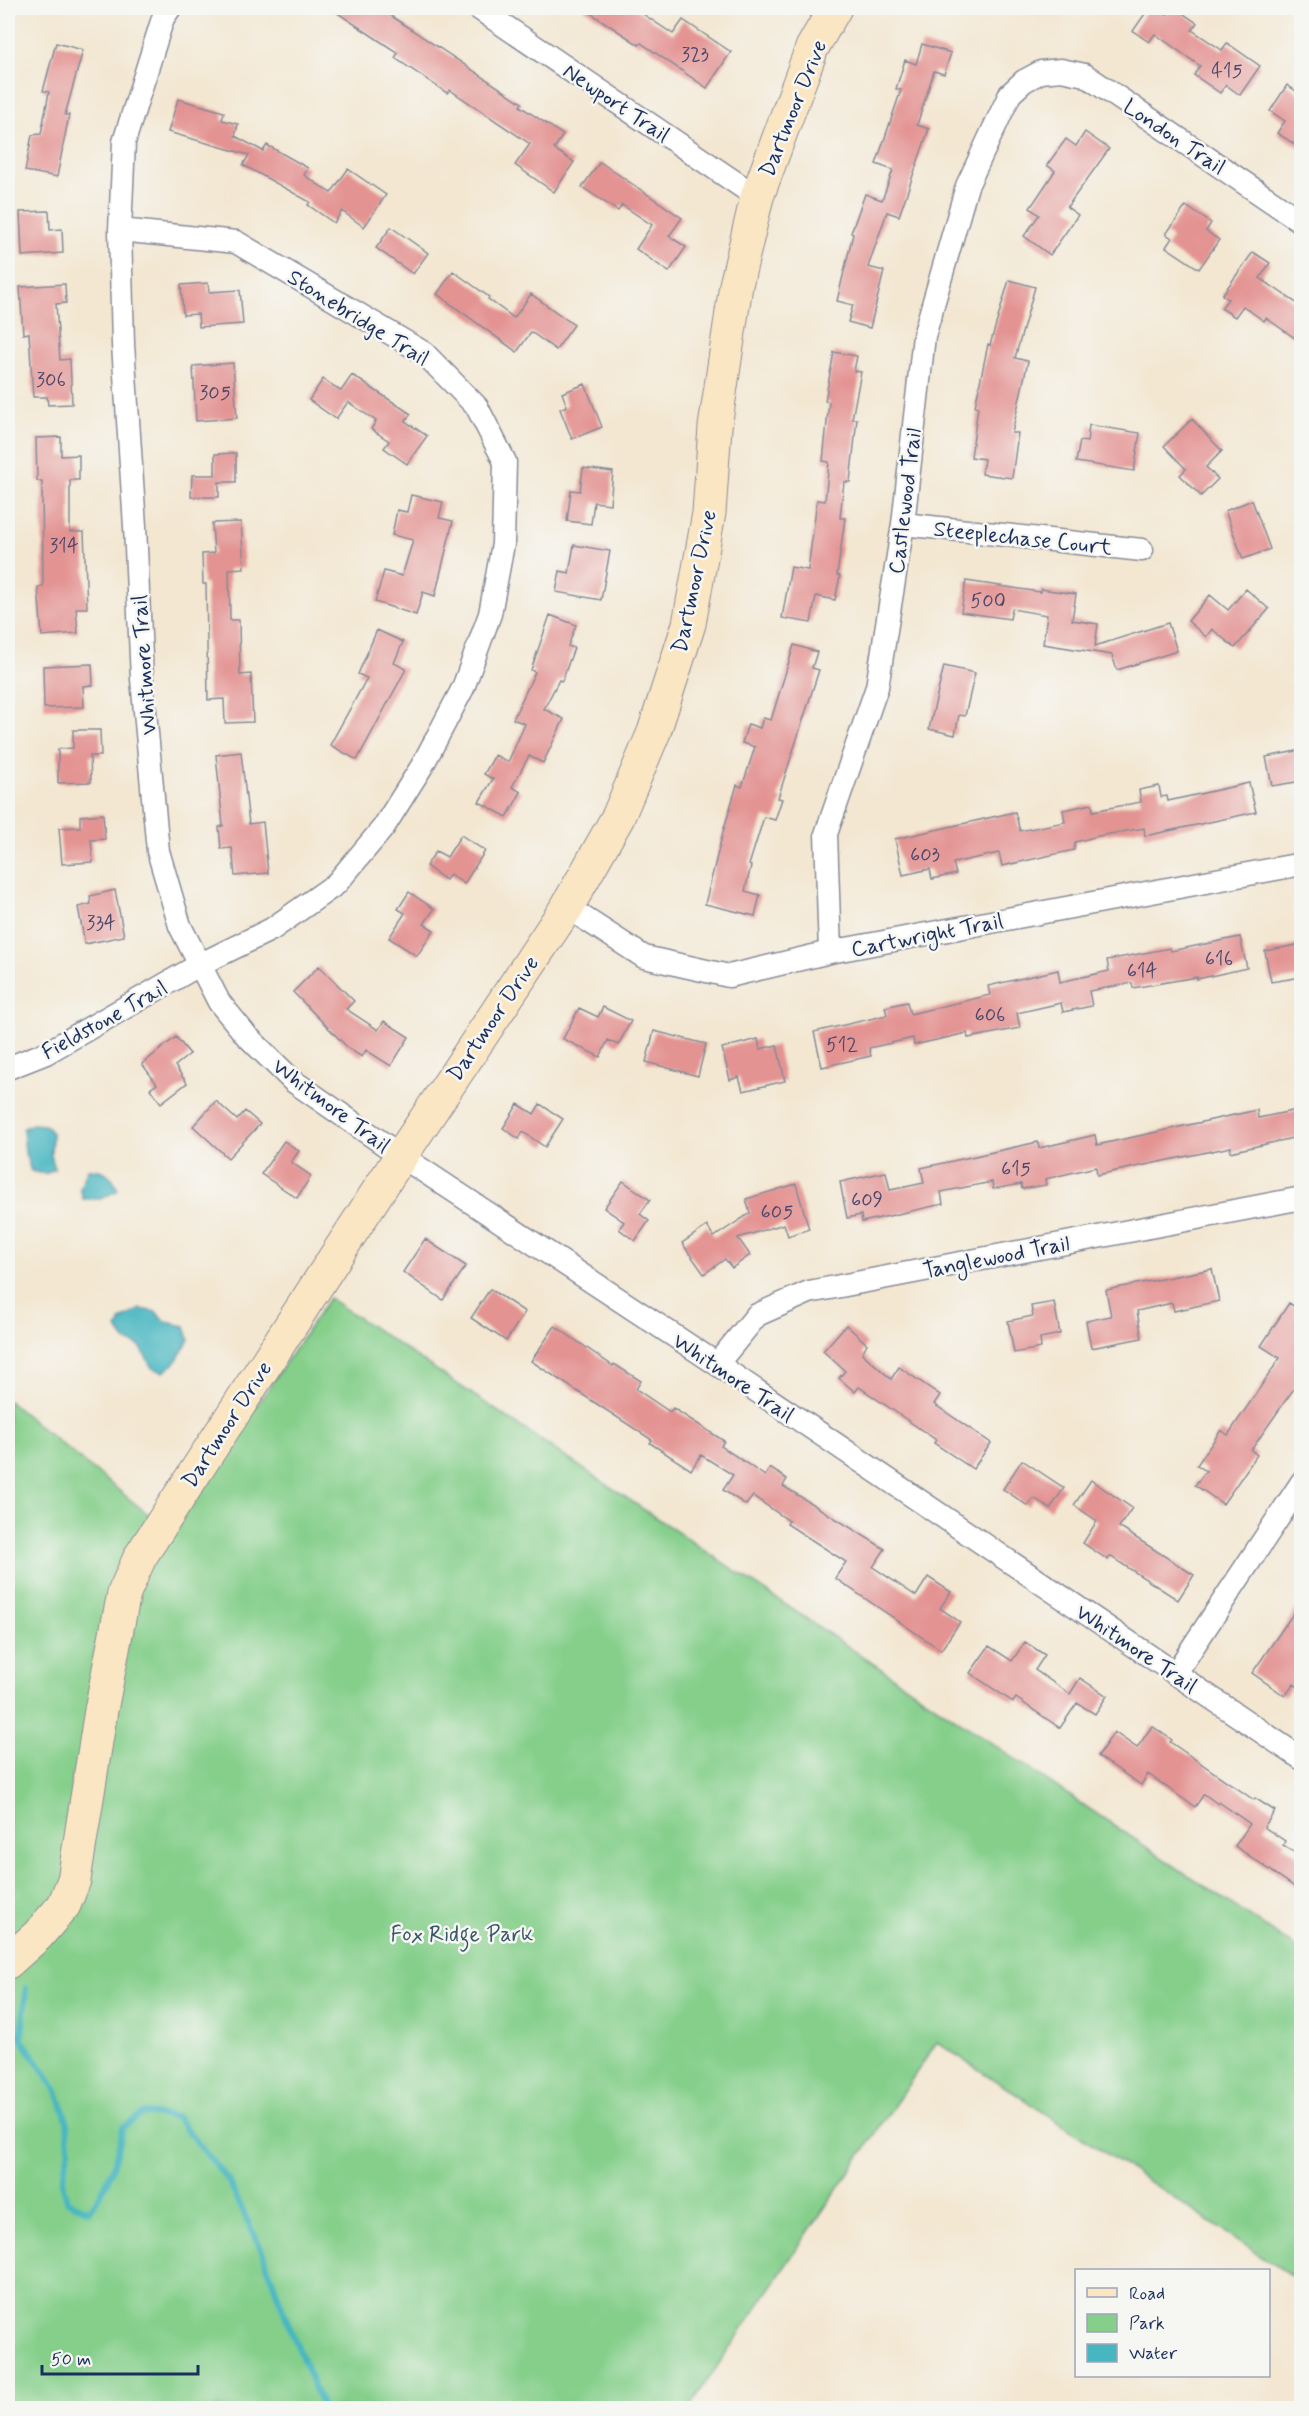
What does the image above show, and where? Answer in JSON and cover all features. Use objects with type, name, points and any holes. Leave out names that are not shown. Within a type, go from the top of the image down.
[{"type":"street","name":"Whitmore Trail","points":[[170,8],[163,18],[124,142],[120,230],[123,344],[142,679],[158,851],[180,926],[219,1002],[246,1035],[293,1081],[401,1156],[717,1364],[1302,1759]]},
{"type":"street","name":"Newport Trail","points":[[478,8],[757,197]]},
{"type":"street","name":"Dartmoor Drive","points":[[8,1962],[38,1935],[64,1905],[74,1880],[101,1710],[124,1593],[140,1557],[401,1156],[567,907],[618,817],[627,796],[654,732],[688,624],[709,513],[715,427],[736,285],[757,197],[812,48],[835,8]]},
{"type":"street","name":"London Trail","points":[[1041,72],[1061,70],[1085,75],[1302,222]]},
{"type":"street","name":"Castlewood Trail","points":[[830,952],[826,834],[877,687],[903,524],[924,336],[967,186],[1010,94],[1024,81],[1041,72]]},
{"type":"street","name":"Stonebridge Trail","points":[[120,230],[236,242],[424,353],[477,407],[505,462],[503,544],[490,614],[463,688],[422,766],[383,828],[336,884],[272,929],[199,965]]},
{"type":"street","name":"Steeplechase Court","points":[[903,524],[1142,550]]},
{"type":"street","name":"Cartwright Trail","points":[[567,907],[644,957],[729,976],[830,952],[1302,864]]},
{"type":"street","name":"Fieldstone Trail","points":[[8,1068],[46,1053],[199,965]]},
{"type":"street","name":"Tanglewood Trail","points":[[717,1364],[757,1315],[809,1292],[1302,1198]]},
{"type":"street","points":[[1175,1674],[1302,1482]]},
{"type":"green space","name":"Fox Ridge Park","points":[[329,1298],[1301,1951],[1301,2282],[937,2042],[689,2408],[8,2408],[8,1401],[148,1514],[173,1530]]},
{"type":"water","points":[[32,1124],[45,1125],[52,1133],[51,1155],[55,1169],[45,1174],[31,1171],[25,1153],[23,1129]]},
{"type":"water","points":[[88,1169],[104,1171],[113,1180],[118,1190],[101,1199],[83,1199],[80,1188]]},
{"type":"water","points":[[140,1309],[156,1312],[166,1322],[185,1326],[189,1340],[175,1363],[164,1372],[152,1368],[140,1346],[126,1341],[117,1329],[121,1320]]},
{"type":"building","points":[[330,8],[379,8],[522,103],[520,106],[563,135],[554,149],[574,162],[554,192],[515,165],[530,144],[450,90],[447,93],[395,58],[398,53]]},
{"type":"building","points":[[583,8],[634,8],[673,34],[683,20],[731,52],[707,88],[641,43],[639,45]]},
{"type":"building","points":[[1149,8],[1158,8],[1167,14],[1171,8],[1175,8],[1197,23],[1192,30],[1222,50],[1227,43],[1260,66],[1240,95],[1226,85],[1220,93],[1194,75],[1200,66],[1155,34],[1149,42],[1133,31]]},
{"type":"building","points":[[56,43],[83,50],[65,115],[69,115],[57,177],[25,171],[32,135],[41,134],[49,92],[43,91]]},
{"type":"building","points":[[922,44],[951,53],[944,74],[934,71],[917,125],[929,129],[899,216],[887,212],[868,267],[884,271],[870,328],[848,322],[853,305],[837,301],[853,234],[851,233],[865,194],[882,200],[893,170],[876,164],[901,90],[896,89],[905,60],[916,64]]},
{"type":"building","points":[[1287,85],[1302,95],[1302,149],[1277,133],[1285,121],[1270,111]]},
{"type":"building","points":[[178,99],[224,112],[222,120],[238,124],[235,136],[263,151],[267,145],[308,168],[304,175],[331,193],[348,169],[386,195],[364,227],[342,211],[334,223],[308,205],[310,202],[243,165],[249,155],[168,132]]},
{"type":"building","points":[[1085,132],[1109,149],[1067,207],[1078,215],[1050,255],[1024,236],[1039,215],[1030,208],[1055,171],[1047,165],[1066,139],[1076,146]]},
{"type":"building","points":[[600,162],[682,218],[669,236],[686,247],[669,272],[636,249],[652,225],[622,205],[618,211],[582,187]]},
{"type":"building","points":[[1186,206],[1211,223],[1206,231],[1219,240],[1199,269],[1166,247],[1172,238],[1166,234]]},
{"type":"building","points":[[49,211],[50,230],[62,229],[63,253],[22,256],[20,212]]},
{"type":"building","points":[[391,227],[428,253],[413,274],[376,248]]},
{"type":"building","points":[[1253,252],[1270,263],[1260,278],[1302,307],[1302,343],[1266,318],[1264,321],[1243,306],[1235,317],[1221,308],[1228,299],[1222,295]]},
{"type":"building","points":[[453,271],[514,318],[531,294],[574,325],[556,350],[531,332],[517,352],[437,294]]},
{"type":"building","points":[[1009,280],[1035,287],[1015,358],[1028,361],[1012,433],[1018,433],[1012,478],[982,474],[984,459],[971,457],[978,407],[975,406],[988,344],[990,345]]},
{"type":"building","points":[[208,283],[209,292],[240,290],[243,324],[199,327],[198,314],[183,315],[181,285]]},
{"type":"building","points":[[65,284],[66,303],[56,304],[60,360],[70,359],[72,404],[48,405],[47,397],[33,397],[29,333],[23,334],[20,287]]},
{"type":"building","points":[[834,352],[857,356],[854,371],[861,372],[852,419],[857,419],[850,482],[844,482],[840,518],[845,518],[837,575],[840,576],[835,600],[816,596],[811,623],[782,618],[791,567],[808,570],[817,500],[825,501],[829,462],[823,461],[829,402],[825,401]]},
{"type":"building","points":[[233,363],[237,418],[196,421],[193,366]]},
{"type":"building","points":[[352,375],[411,414],[405,421],[427,436],[407,464],[384,448],[389,441],[371,429],[376,421],[348,402],[336,419],[309,400],[323,379],[341,391]]},
{"type":"building","points":[[585,384],[602,427],[572,439],[560,409],[567,406],[562,393]]},
{"type":"building","points":[[1192,419],[1222,451],[1206,467],[1218,479],[1201,496],[1180,475],[1186,469],[1164,446]]},
{"type":"building","points":[[1089,425],[1140,433],[1134,471],[1076,462],[1080,441],[1087,442]]},
{"type":"building","points":[[61,437],[61,456],[79,455],[79,480],[70,480],[70,532],[84,532],[87,608],[76,608],[78,633],[42,636],[38,587],[43,586],[42,481],[37,481],[36,438]]},
{"type":"building","points":[[236,453],[236,482],[219,482],[219,497],[191,497],[192,475],[215,475],[215,454]]},
{"type":"building","points":[[583,468],[613,472],[610,504],[594,502],[591,524],[567,521],[571,490],[580,491]]},
{"type":"building","points":[[411,495],[443,502],[439,518],[453,521],[435,596],[423,592],[416,615],[375,602],[384,571],[402,576],[413,540],[392,535],[397,510],[407,512]]},
{"type":"building","points":[[1252,500],[1270,549],[1243,559],[1225,511]]},
{"type":"building","points":[[241,522],[244,568],[229,569],[230,620],[239,620],[240,675],[251,674],[253,722],[225,723],[224,699],[208,700],[206,584],[203,584],[202,554],[214,553],[212,523]]},
{"type":"building","points":[[574,545],[610,551],[601,600],[556,592],[560,571],[569,573]]},
{"type":"building","points":[[966,581],[1040,592],[1041,589],[1076,594],[1072,620],[1098,624],[1095,646],[1168,623],[1177,651],[1117,670],[1112,655],[1043,644],[1047,615],[1012,609],[1010,619],[961,612]]},
{"type":"building","points":[[1246,589],[1269,609],[1235,648],[1212,629],[1206,637],[1188,621],[1210,595],[1228,610]]},
{"type":"building","points":[[550,615],[576,625],[568,646],[574,648],[562,681],[559,680],[544,709],[564,719],[543,763],[529,756],[512,787],[521,792],[507,817],[479,802],[493,779],[484,774],[495,755],[508,762],[525,724],[513,719],[535,672],[531,670]]},
{"type":"building","points":[[377,630],[403,642],[394,663],[406,669],[357,760],[330,745],[367,678],[358,674]]},
{"type":"building","points":[[794,645],[817,652],[812,668],[819,670],[778,798],[782,799],[775,820],[764,817],[749,865],[751,866],[745,891],[760,895],[755,916],[705,904],[737,785],[742,787],[755,747],[742,743],[748,724],[760,728],[763,718],[771,720]]},
{"type":"building","points":[[92,664],[93,685],[83,686],[84,707],[44,708],[43,666]]},
{"type":"building","points":[[944,666],[975,673],[965,716],[959,715],[955,735],[929,729]]},
{"type":"building","points":[[73,730],[100,730],[101,756],[90,756],[91,782],[58,783],[58,749],[73,748]]},
{"type":"building","points":[[1302,750],[1302,781],[1272,786],[1266,757]]},
{"type":"building","points":[[241,752],[249,824],[263,822],[268,873],[235,876],[232,848],[221,849],[219,827],[223,826],[216,755]]},
{"type":"building","points":[[1249,783],[1256,812],[1145,836],[1144,828],[1098,836],[1075,842],[1074,850],[1002,866],[999,853],[953,863],[956,874],[932,879],[930,869],[903,875],[895,839],[1015,812],[1020,831],[1065,822],[1063,810],[1092,804],[1093,811],[1141,802],[1139,790],[1159,786],[1161,797],[1167,796],[1168,801]]},
{"type":"building","points":[[103,814],[105,839],[91,840],[93,862],[62,864],[59,828],[80,827],[80,816]]},
{"type":"building","points":[[461,835],[485,851],[464,884],[450,874],[446,880],[426,866],[436,851],[447,857]]},
{"type":"building","points":[[115,890],[124,936],[85,944],[78,907],[91,904],[90,896]]},
{"type":"building","points":[[409,892],[434,909],[424,924],[434,930],[417,956],[389,938],[405,913],[398,909]]},
{"type":"building","points":[[1240,937],[1247,968],[1197,979],[1197,977],[1133,988],[1132,983],[1089,991],[1092,1006],[1063,1012],[1061,1003],[1017,1013],[1020,1028],[968,1038],[967,1033],[914,1045],[913,1038],[869,1048],[871,1056],[822,1067],[814,1032],[887,1015],[885,1007],[907,1002],[910,1014],[990,995],[988,986],[1058,970],[1060,982],[1109,971],[1107,960],[1170,948],[1171,951]]},
{"type":"building","points":[[1302,944],[1302,977],[1271,982],[1265,951]]},
{"type":"building","points":[[319,966],[354,1001],[346,1009],[378,1030],[384,1021],[409,1037],[391,1066],[366,1050],[362,1057],[349,1049],[293,992]]},
{"type":"building","points":[[603,1007],[631,1021],[618,1045],[608,1040],[600,1057],[563,1039],[579,1008],[598,1017]]},
{"type":"building","points":[[654,1031],[706,1044],[698,1076],[646,1062]]},
{"type":"building","points":[[176,1037],[190,1054],[175,1066],[187,1083],[161,1103],[150,1089],[157,1084],[142,1064]]},
{"type":"building","points":[[758,1039],[760,1049],[777,1045],[785,1081],[743,1091],[739,1077],[730,1080],[722,1048]]},
{"type":"building","points":[[216,1101],[237,1120],[245,1111],[260,1124],[228,1158],[193,1126]]},
{"type":"building","points":[[518,1104],[534,1114],[540,1104],[563,1119],[545,1147],[523,1132],[519,1139],[503,1128]]},
{"type":"building","points":[[1302,1109],[1302,1136],[1230,1152],[1231,1147],[1097,1175],[1096,1167],[1045,1179],[1046,1185],[1022,1189],[1021,1184],[993,1189],[992,1182],[941,1192],[943,1204],[862,1222],[861,1215],[847,1218],[840,1182],[886,1172],[890,1190],[924,1183],[921,1168],[1038,1142],[1039,1148],[1095,1135],[1097,1145],[1257,1110],[1258,1118]]},
{"type":"building","points":[[284,1141],[299,1151],[291,1162],[311,1176],[297,1198],[261,1174]]},
{"type":"building","points":[[623,1181],[650,1200],[640,1214],[649,1221],[635,1241],[619,1229],[624,1222],[604,1208]]},
{"type":"building","points":[[796,1184],[809,1229],[788,1236],[784,1224],[738,1238],[750,1255],[732,1268],[725,1259],[704,1274],[682,1243],[707,1226],[714,1237],[750,1213],[746,1199]]},
{"type":"building","points":[[425,1239],[466,1266],[443,1300],[403,1272]]},
{"type":"building","points":[[1212,1269],[1219,1301],[1174,1311],[1172,1303],[1137,1311],[1142,1338],[1091,1348],[1086,1321],[1111,1316],[1106,1290]]},
{"type":"building","points":[[490,1289],[525,1312],[506,1341],[471,1318]]},
{"type":"building","points":[[1054,1302],[1060,1334],[1040,1338],[1041,1348],[1014,1353],[1008,1321],[1033,1316],[1031,1306]]},
{"type":"building","points":[[1289,1303],[1302,1311],[1302,1377],[1251,1450],[1257,1455],[1223,1504],[1195,1485],[1206,1471],[1197,1465],[1221,1430],[1228,1435],[1280,1358],[1261,1346]]},
{"type":"building","points":[[846,1325],[867,1344],[862,1353],[891,1379],[899,1367],[940,1395],[934,1404],[991,1443],[973,1469],[934,1443],[936,1440],[859,1387],[855,1392],[839,1378],[845,1371],[823,1351]]},
{"type":"building","points":[[555,1326],[613,1366],[614,1364],[641,1381],[636,1389],[670,1412],[673,1408],[724,1441],[721,1446],[765,1476],[770,1468],[787,1479],[783,1486],[885,1549],[873,1567],[916,1596],[928,1577],[951,1592],[940,1608],[960,1622],[941,1650],[835,1578],[846,1562],[787,1524],[789,1521],[753,1496],[746,1505],[723,1490],[733,1475],[701,1455],[691,1470],[650,1443],[652,1440],[531,1361]]},
{"type":"building","points":[[1022,1460],[1064,1488],[1050,1509],[1034,1498],[1028,1506],[1003,1489]]},
{"type":"building","points":[[1091,1480],[1132,1508],[1119,1527],[1194,1575],[1178,1600],[1110,1556],[1108,1560],[1083,1543],[1097,1521],[1074,1505]]},
{"type":"building","points":[[1302,1601],[1302,1690],[1294,1684],[1285,1696],[1252,1673]]},
{"type":"building","points":[[1025,1642],[1045,1655],[1035,1670],[1070,1694],[1080,1678],[1107,1696],[1095,1714],[1077,1703],[1060,1728],[1016,1698],[1013,1702],[970,1673],[989,1646],[1012,1661]]},
{"type":"building","points":[[1152,1726],[1172,1740],[1170,1742],[1254,1800],[1255,1798],[1275,1811],[1264,1827],[1285,1841],[1283,1845],[1302,1857],[1302,1892],[1235,1846],[1250,1824],[1219,1802],[1218,1804],[1204,1794],[1195,1807],[1148,1774],[1141,1785],[1098,1756],[1114,1732],[1137,1748]]},
{"type":"waterway","points":[[22,2038],[26,1988]]},
{"type":"waterway","points":[[8,2019],[57,2091],[67,2120],[69,2149],[62,2182],[67,2201],[89,2211],[102,2192],[111,2171],[123,2127],[144,2113],[176,2117],[228,2180],[261,2249],[323,2408]]}]
